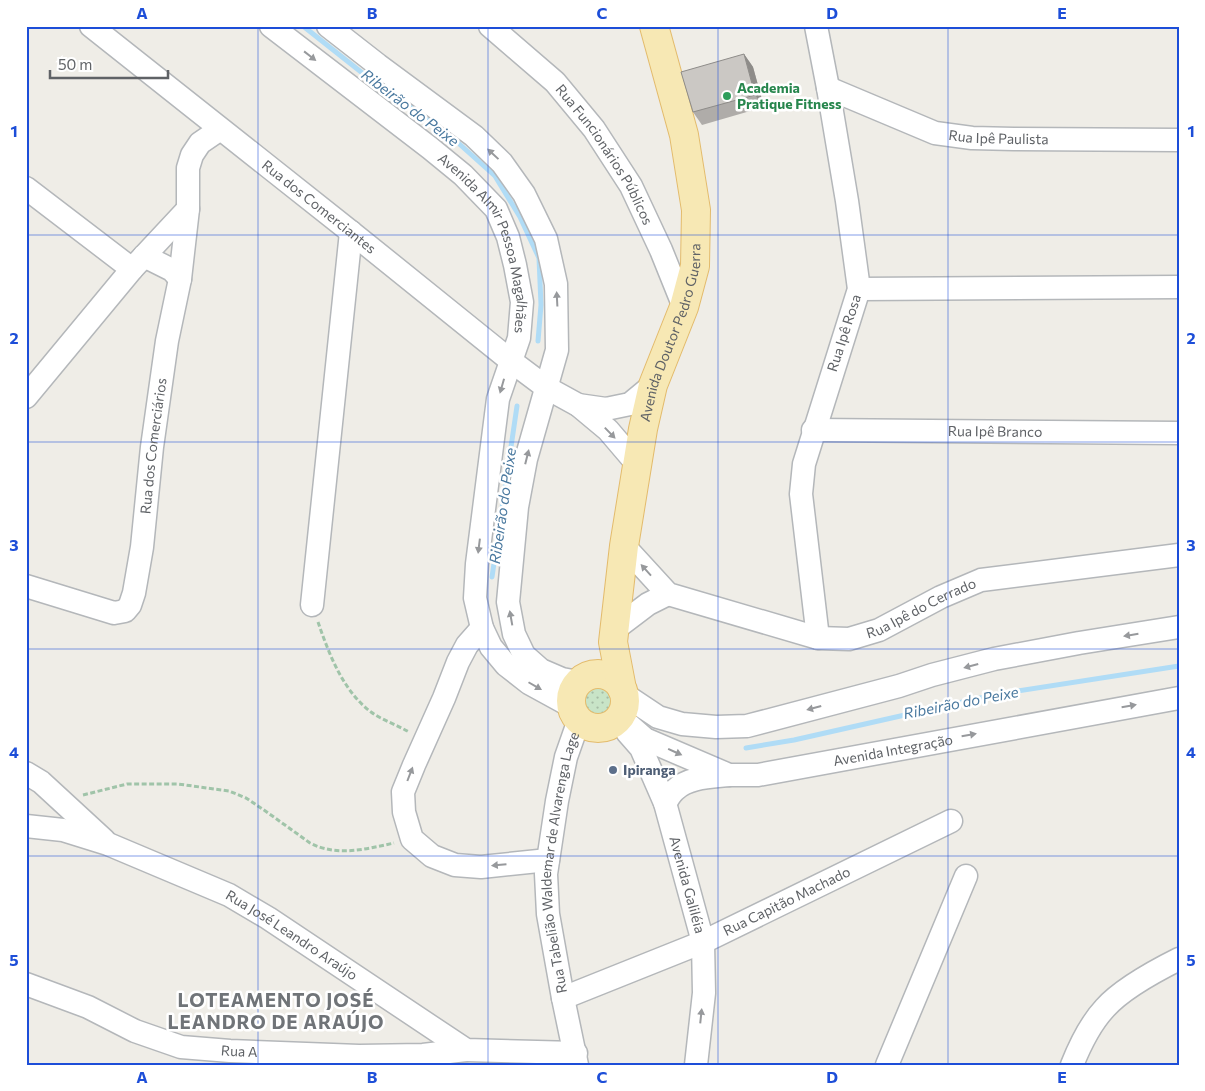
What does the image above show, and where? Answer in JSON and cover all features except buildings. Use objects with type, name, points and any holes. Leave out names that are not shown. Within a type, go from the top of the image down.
[{"type":"main road","name":"Avenida Doutor Pedro Guerra","points":[[621,706],[614,635],[624,546],[637,464],[653,385],[684,307],[695,266],[696,210],[684,135],[654,26]]},
{"type":"main road","name":"Avenida Doutor Pedro Guerra","points":[[580,695],[614,635]]},
{"type":"main road","points":[[602,674],[617,682],[621,706],[607,726],[597,728],[587,726],[580,695],[602,674]]},
{"type":"street","name":"Rua dos Comerciantes","points":[[91,26],[511,361],[547,388],[578,406],[608,430],[637,464]]},
{"type":"street","name":"Avenida Almir Pessoa Magalhães","points":[[271,26],[430,148],[463,175],[496,209],[508,237],[522,302],[519,338],[498,399],[476,564],[475,598],[482,628],[491,647],[506,665],[529,683],[580,695]]},
{"type":"street","points":[[328,26],[378,66],[474,136],[502,163],[524,194],[546,239],[556,284],[557,350],[524,469],[517,507],[508,602],[514,634],[524,655],[541,670],[562,679],[580,695]]},
{"type":"street","name":"Rua Funcionários Públicos","points":[[490,26],[555,82],[594,129],[631,186],[661,250],[684,307]]},
{"type":"street","name":"Rua Ipê Rosa","points":[[816,26],[847,201],[859,289],[813,430],[804,464],[801,494],[818,638]]},
{"type":"street","name":"Rua Ipê Paulista","points":[[828,88],[884,113],[935,132],[972,138],[1179,140]]},
{"type":"street","name":"Rua dos Comerciários","points":[[26,586],[114,613],[125,610],[130,605],[142,547],[167,341],[180,279],[188,209],[188,168],[192,155],[200,143],[220,130]]},
{"type":"street","points":[[26,188],[138,263],[172,270],[180,279]]},
{"type":"street","points":[[26,397],[138,263],[188,209]]},
{"type":"street","points":[[312,604],[351,232]]},
{"type":"street","points":[[859,289],[1179,287]]},
{"type":"street","points":[[578,406],[606,409],[630,404],[653,385]]},
{"type":"street","name":"Rua Ipê Branco","points":[[813,430],[1179,433]]},
{"type":"street","points":[[614,635],[648,604],[668,594],[624,546]]},
{"type":"street","name":"Rua Ipê do Cerrado","points":[[668,594],[818,638],[849,639],[879,630],[941,596],[981,580],[1179,555]]},
{"type":"street","points":[[482,628],[467,645],[403,792],[404,812],[412,839],[432,856],[455,865],[481,866],[548,860]]},
{"type":"street","points":[[621,706],[682,724],[716,727],[746,726],[994,660],[1079,643],[1179,628]]},
{"type":"street","name":"Rua Tabelião Waldemar de Alvarenga Lage","points":[[576,1059],[548,914],[546,874],[566,757],[580,695]]},
{"type":"street","name":"Avenida Integração","points":[[621,706],[645,739],[729,775],[758,775],[1179,698]]},
{"type":"street","name":"Avenida Galiléia","points":[[621,706],[665,803],[703,942],[704,993],[696,1065]]},
{"type":"street","points":[[26,773],[41,782],[108,844]]},
{"type":"street","points":[[665,803],[675,790],[685,782],[700,778],[729,775]]},
{"type":"street","name":"Rua Capitão Machado","points":[[563,998],[703,942],[951,822]]},
{"type":"street","name":"Rua José Leandro Araújo","points":[[26,826],[63,830],[108,844],[229,895],[268,918],[466,1050]]},
{"type":"street","points":[[887,1065],[966,876]]},
{"type":"street","points":[[1072,1065],[1093,1023],[1105,1007],[1124,992],[1179,959]]},
{"type":"street","name":"Rua A","points":[[26,984],[88,1007],[135,1030],[181,1046],[230,1051],[359,1056],[423,1055],[466,1050]]},
{"type":"street","points":[[466,1050],[576,1059]]},
{"type":"path","points":[[312,604],[339,674],[357,699],[372,713],[426,740]]},
{"type":"path","points":[[60,801],[127,784],[178,784],[229,791],[246,798],[320,848],[336,851],[355,851],[412,839]]},
{"type":"green space","points":[[598,682],[613,688],[619,703],[613,718],[598,724],[583,718],[577,703],[583,688]]},
{"type":"waterway","name":"Ribeirão do Peixe","points":[[303,26],[375,83],[436,123],[495,176],[520,217],[539,258],[541,305],[538,341]]},
{"type":"waterway","name":"Ribeirão do Peixe","points":[[492,577],[517,406]]},
{"type":"waterway","name":"Ribeirão do Peixe","points":[[746,748],[794,740],[998,694],[1179,666]]},
{"type":"place","name":"Academia Pratique Fitness","points":[[727,96]]},
{"type":"place","name":"Ipiranga","points":[[613,770]]},
{"type":"district","name":"LOTEAMENTO JOSÉ LEANDRO DE ARAÚJO","points":[[276,1011]]}]
